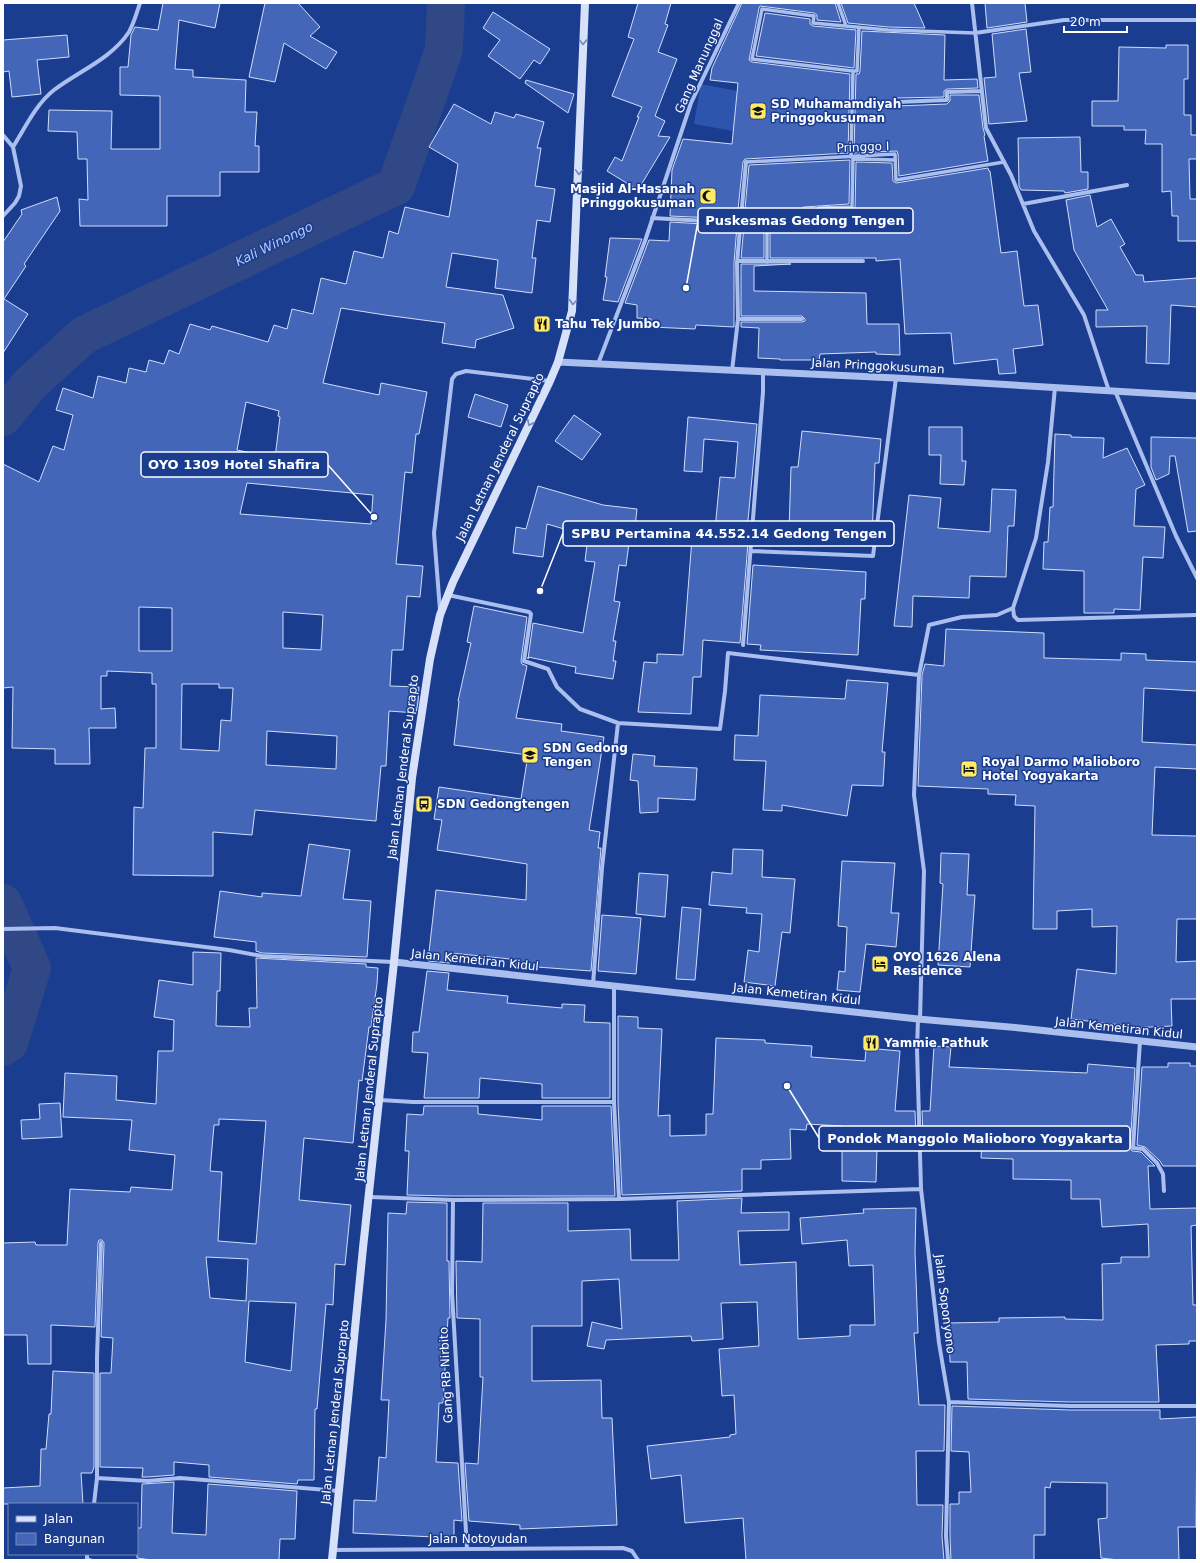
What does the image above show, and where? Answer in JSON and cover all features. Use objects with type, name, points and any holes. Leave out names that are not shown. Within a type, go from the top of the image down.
[{"type":"main road","name":"Jalan Letnan Jenderal Suprapto","points":[[332,1560],[412,778],[430,659],[440,615],[448,595],[550,381],[558,362],[572,311],[575,286],[585,3]]},
{"type":"street","points":[[13,147],[39,106],[53,91],[102,58],[120,43],[129,30],[140,3]]},
{"type":"street","name":"Gang Manunggal","points":[[598,364],[643,247],[691,103],[739,3]]},
{"type":"street","points":[[838,3],[846,26]]},
{"type":"street","points":[[972,3],[986,128],[1004,162],[1034,231],[1084,315],[1112,391],[1176,536],[1197,578]]},
{"type":"street","points":[[853,71],[752,59],[762,9],[814,16],[813,23],[888,30],[975,33],[1064,20],[1197,20]]},
{"type":"street","points":[[851,157],[853,71],[856,71],[859,27]]},
{"type":"street","points":[[897,102],[947,100],[947,92],[982,91]]},
{"type":"street","points":[[3,135],[13,147],[21,186],[19,196],[15,203],[3,216]]},
{"type":"street","name":"Pringgo I","points":[[746,162],[895,154],[896,180],[1004,162]]},
{"type":"street","points":[[767,262],[767,228],[778,228],[778,221],[804,220],[804,210],[852,207],[853,159],[895,160]]},
{"type":"street","points":[[732,370],[738,319],[738,261],[746,162]]},
{"type":"street","points":[[1023,204],[1127,185]]},
{"type":"street","points":[[652,218],[742,223]]},
{"type":"street","points":[[738,261],[863,261]]},
{"type":"street","points":[[738,319],[802,319]]},
{"type":"street","name":"Jalan Pringgokusuman","points":[[558,362],[896,378],[1197,396]]},
{"type":"street","points":[[440,615],[434,533],[452,379],[456,374],[466,371],[550,381]]},
{"type":"street","points":[[743,644],[763,372]]},
{"type":"street","points":[[751,551],[873,556],[896,378]]},
{"type":"street","points":[[1055,387],[1048,462],[1036,538],[1013,608],[1014,616],[1018,620],[1197,615]]},
{"type":"street","points":[[448,595],[529,612],[531,614],[524,661],[548,669],[557,687],[580,709],[618,723],[720,729],[728,653],[919,675]]},
{"type":"street","name":"Jalan Soponyono","points":[[948,1560],[946,1536],[949,1402],[939,1343],[921,1189],[917,1050],[924,871],[914,795],[919,675],[929,625],[962,617],[997,615],[1013,608]]},
{"type":"street","points":[[593,984],[602,868],[618,723]]},
{"type":"street","points":[[3,929],[55,928],[229,950],[262,956],[394,962]]},
{"type":"street","name":"Jalan Kemetiran Kidul","points":[[394,962],[919,1019],[1197,1047]]},
{"type":"street","points":[[614,986],[614,1102],[619,1199]]},
{"type":"street","points":[[1140,1041],[1133,1148],[1143,1149],[1157,1163],[1163,1174],[1164,1191]]},
{"type":"street","points":[[380,1100],[413,1102],[614,1102]]},
{"type":"street","points":[[370,1197],[453,1200],[619,1199],[921,1189]]},
{"type":"street","name":"Gang RB Nirbito","points":[[453,1200],[452,1293],[467,1549]]},
{"type":"street","points":[[94,1503],[97,1478],[97,1357],[101,1243]]},
{"type":"street","points":[[949,1402],[1070,1406],[1197,1406]]},
{"type":"street","points":[[97,1478],[148,1481],[180,1478],[339,1491]]},
{"type":"street","name":"Jalan Notoyudan","points":[[333,1550],[624,1548],[632,1551],[638,1560]]},
{"type":"shaded area","points":[[701,84],[737,91],[733,131],[694,124]]},
{"type":"building","points":[[163,3],[220,3],[215,28],[179,20],[175,69],[193,70],[193,77],[246,80],[245,112],[257,112],[255,146],[259,146],[259,172],[220,172],[220,196],[167,196],[167,226],[80,226],[79,199],[88,200],[87,159],[78,159],[77,132],[48,131],[49,110],[112,111],[111,149],[160,149],[160,96],[120,95],[120,67],[128,67],[131,35],[135,27],[158,30]]},
{"type":"building","points":[[265,3],[298,3],[320,27],[310,36],[337,52],[326,69],[284,43],[275,82],[249,77]]},
{"type":"building","points":[[638,3],[671,3],[665,24],[668,25],[658,52],[677,59],[655,116],[665,121],[658,136],[670,137],[638,190],[607,171],[615,157],[622,161],[639,117],[637,117],[642,107],[612,96],[634,39],[628,37]]},
{"type":"building","points":[[742,3],[835,3],[841,22],[817,20],[817,15],[814,13],[760,6],[749,60],[752,62],[850,74],[848,153],[745,159],[743,162],[737,219],[670,216],[672,170],[683,139],[732,144],[738,83],[710,80],[712,68]]},
{"type":"building","points":[[841,3],[914,3],[925,28],[888,27],[848,23]]},
{"type":"building","points":[[985,3],[1025,3],[1027,22],[987,28]]},
{"type":"building","points":[[493,12],[550,49],[540,64],[534,60],[520,79],[488,56],[500,40],[483,28]]},
{"type":"building","points":[[765,13],[810,19],[810,24],[813,26],[856,30],[854,68],[756,56]]},
{"type":"building","points":[[1026,29],[1031,72],[1019,73],[1027,121],[989,124],[984,78],[996,77],[992,34]]},
{"type":"building","points":[[862,31],[945,35],[944,80],[977,79],[978,88],[947,89],[944,91],[944,97],[897,98],[894,100],[894,104],[897,106],[947,104],[950,101],[950,95],[979,95],[988,161],[899,176],[897,151],[854,153],[856,74],[859,74],[860,71]]},
{"type":"building","points":[[67,35],[69,57],[37,60],[41,94],[12,97],[9,71],[3,72],[3,40]]},
{"type":"building","points":[[1166,45],[1188,45],[1188,79],[1184,79],[1184,115],[1191,115],[1191,135],[1197,135],[1197,159],[1189,159],[1190,199],[1197,199],[1197,241],[1178,241],[1178,216],[1172,216],[1171,191],[1162,192],[1162,144],[1145,144],[1146,130],[1124,130],[1124,126],[1092,126],[1092,101],[1118,101],[1119,47],[1166,48]]},
{"type":"building","points":[[526,80],[574,94],[568,113],[525,83]]},
{"type":"building","points":[[454,104],[491,124],[495,112],[514,118],[516,114],[544,122],[537,148],[541,148],[535,186],[555,189],[550,222],[537,220],[532,258],[536,258],[532,293],[495,288],[498,260],[452,253],[446,287],[503,295],[514,328],[476,340],[475,348],[442,343],[445,323],[341,308],[323,383],[379,395],[381,383],[427,392],[419,434],[416,434],[412,473],[405,472],[396,564],[423,566],[420,597],[407,596],[403,650],[392,650],[390,686],[419,687],[418,702],[416,713],[389,711],[386,766],[381,766],[376,821],[255,810],[252,835],[213,832],[213,876],[133,875],[134,807],[143,808],[145,748],[156,748],[156,684],[152,684],[152,673],[107,671],[107,676],[101,676],[101,709],[115,708],[116,728],[89,728],[90,764],[55,764],[55,749],[12,748],[13,687],[3,688],[3,464],[39,482],[53,446],[64,450],[73,415],[56,410],[63,388],[93,398],[98,376],[126,383],[129,368],[146,372],[149,360],[164,364],[169,350],[179,354],[190,324],[210,330],[212,326],[268,342],[274,325],[287,329],[292,309],[313,314],[321,278],[346,284],[354,251],[383,258],[389,231],[398,234],[405,207],[449,217],[458,164],[429,147]],"holes":[[[246,402],[279,411],[278,416],[280,417],[275,458],[237,450]],[[247,483],[373,495],[371,524],[240,514]],[[139,607],[172,608],[172,651],[139,651]],[[283,612],[323,615],[321,650],[283,648]],[[182,684],[219,684],[219,688],[233,688],[231,721],[221,720],[219,751],[181,749]],[[267,731],[337,736],[336,769],[266,765]]]},
{"type":"building","points":[[1080,137],[1081,172],[1088,172],[1088,189],[1065,193],[1064,191],[1021,190],[1019,186],[1018,138]]},
{"type":"building","points":[[850,160],[849,204],[804,207],[801,209],[801,217],[777,218],[775,220],[775,225],[767,225],[764,227],[764,258],[741,258],[749,165]]},
{"type":"building","points":[[856,162],[892,163],[893,181],[896,183],[988,168],[990,171],[1001,253],[1017,251],[1024,306],[1038,305],[1043,345],[1013,349],[1016,373],[999,374],[997,359],[954,364],[951,333],[905,334],[900,259],[876,261],[876,258],[770,258],[770,231],[780,231],[781,224],[805,223],[807,220],[807,213],[855,209]]},
{"type":"building","points":[[1090,195],[1097,227],[1111,219],[1125,244],[1120,247],[1136,275],[1143,275],[1144,282],[1197,278],[1197,307],[1171,305],[1169,364],[1146,363],[1147,326],[1096,327],[1096,310],[1108,310],[1074,250],[1066,200]]},
{"type":"building","points":[[57,197],[60,211],[24,264],[26,266],[4,299],[28,314],[3,353],[3,242],[22,214],[21,210]]},
{"type":"building","points":[[670,222],[737,226],[734,263],[734,327],[696,325],[695,329],[651,327],[651,319],[637,318],[637,305],[625,303],[649,240],[669,241]]},
{"type":"building","points":[[610,238],[642,239],[618,302],[603,300],[607,277],[605,277]]},
{"type":"building","points":[[741,264],[791,264],[754,266],[754,291],[866,293],[867,324],[899,324],[900,355],[876,354],[876,352],[820,354],[819,360],[780,360],[758,358],[759,328],[741,327],[741,322],[802,322],[805,321],[805,319],[802,316],[741,316]]},
{"type":"building","points":[[475,394],[508,405],[501,427],[468,417]]},
{"type":"building","points":[[574,415],[601,434],[582,460],[555,441]]},
{"type":"building","points":[[688,417],[757,424],[746,542],[748,543],[740,643],[703,640],[701,677],[693,677],[691,714],[638,712],[644,662],[657,663],[657,654],[683,655],[692,538],[714,540],[720,477],[735,478],[738,442],[704,439],[702,472],[684,471]]},
{"type":"building","points":[[929,427],[962,427],[962,461],[966,461],[964,485],[940,484],[941,455],[929,455]]},
{"type":"building","points":[[802,431],[881,439],[879,463],[875,463],[872,537],[841,536],[841,533],[789,531],[791,467],[798,467]]},
{"type":"building","points":[[1055,434],[1071,435],[1071,437],[1104,438],[1103,458],[1127,448],[1145,485],[1136,489],[1134,526],[1165,527],[1163,558],[1143,557],[1140,610],[1114,609],[1114,613],[1084,613],[1084,571],[1043,569],[1044,542],[1048,542],[1050,507],[1053,507]]},
{"type":"building","points":[[1151,437],[1197,438],[1197,531],[1188,532],[1175,456],[1170,456],[1169,474],[1156,480],[1151,467]]},
{"type":"building","points":[[538,486],[603,505],[637,509],[633,544],[629,543],[626,566],[619,565],[614,601],[620,602],[613,641],[616,641],[613,661],[616,661],[613,679],[575,673],[576,667],[528,657],[533,623],[583,633],[595,562],[585,561],[588,536],[547,524],[543,557],[513,553],[516,527],[526,529]]},
{"type":"building","points":[[992,489],[1016,490],[1014,526],[1008,526],[1006,577],[970,576],[969,598],[913,596],[912,627],[894,626],[909,495],[941,498],[938,528],[990,532]]},
{"type":"building","points":[[753,565],[866,572],[865,599],[861,599],[858,655],[760,650],[761,645],[747,644]]},
{"type":"building","points":[[474,606],[527,617],[521,661],[522,664],[527,666],[516,718],[562,724],[561,731],[604,737],[589,830],[600,832],[598,848],[601,848],[591,971],[510,965],[510,959],[451,953],[450,963],[428,961],[436,890],[526,900],[527,864],[437,850],[442,820],[434,819],[439,787],[521,799],[528,755],[454,745],[458,701],[471,643],[467,642]]},
{"type":"building","points":[[946,629],[1044,633],[1044,658],[1121,660],[1121,653],[1146,654],[1146,660],[1197,662],[1197,691],[1144,688],[1142,742],[1197,745],[1197,769],[1155,767],[1152,835],[1197,836],[1197,919],[1177,919],[1176,962],[1197,961],[1197,999],[1171,999],[1172,1026],[1130,1028],[1130,1026],[1071,1019],[1077,969],[1116,974],[1117,926],[1092,927],[1092,909],[1057,911],[1057,929],[1033,929],[1035,806],[1015,805],[1016,795],[988,794],[988,789],[918,786],[922,675],[925,664],[944,666]]},
{"type":"building","points":[[847,680],[888,683],[882,752],[885,752],[883,786],[852,785],[847,816],[782,805],[782,811],[763,810],[766,761],[734,760],[735,735],[758,736],[760,695],[845,699]]},
{"type":"building","points":[[633,754],[655,756],[654,766],[697,768],[695,800],[658,798],[658,812],[640,813],[638,781],[630,780]]},
{"type":"building","points":[[309,844],[350,850],[343,899],[371,901],[367,957],[262,953],[256,951],[256,942],[214,937],[220,891],[262,897],[262,893],[301,896]]},
{"type":"building","points":[[733,849],[763,850],[762,877],[795,879],[790,933],[782,932],[775,986],[744,982],[748,950],[759,952],[762,914],[746,913],[747,908],[709,905],[712,872],[732,874]]},
{"type":"building","points":[[941,853],[969,854],[967,895],[975,895],[970,967],[938,965],[943,884],[940,883]]},
{"type":"building","points":[[842,861],[895,863],[891,913],[899,913],[896,947],[866,944],[860,992],[837,990],[839,971],[845,972],[847,927],[838,926]]},
{"type":"building","points":[[639,873],[668,875],[665,917],[636,914]]},
{"type":"building","points":[[682,907],[701,909],[695,980],[676,979]]},
{"type":"building","points":[[602,915],[641,918],[636,974],[598,971]]},
{"type":"building","points":[[193,952],[221,953],[220,991],[217,991],[216,1026],[250,1027],[249,1008],[257,1008],[256,958],[366,964],[366,967],[378,968],[371,1027],[369,1027],[362,1081],[359,1080],[353,1143],[304,1138],[299,1200],[351,1205],[345,1265],[335,1264],[333,1305],[326,1304],[317,1409],[315,1409],[314,1480],[298,1480],[297,1484],[209,1477],[209,1465],[174,1462],[174,1475],[148,1477],[142,1477],[143,1468],[100,1467],[100,1373],[111,1373],[113,1338],[101,1337],[104,1243],[102,1240],[99,1240],[98,1243],[95,1327],[51,1325],[51,1364],[28,1364],[27,1335],[3,1335],[3,1243],[35,1242],[36,1245],[67,1245],[70,1189],[130,1192],[131,1187],[172,1190],[175,1155],[129,1150],[132,1120],[63,1117],[65,1073],[117,1076],[116,1100],[156,1104],[158,1051],[173,1051],[174,1020],[154,1017],[159,980],[193,985]],"holes":[[[219,1119],[266,1121],[256,1244],[218,1241],[222,1172],[210,1171],[214,1125],[219,1125]],[[206,1257],[248,1259],[246,1301],[210,1298]],[[249,1301],[296,1303],[291,1371],[245,1362]]]},
{"type":"building","points":[[427,971],[449,973],[447,990],[508,996],[507,1003],[562,1008],[562,1004],[585,1005],[584,1022],[610,1023],[610,1098],[542,1098],[542,1084],[480,1078],[479,1098],[424,1098],[428,1053],[412,1052],[413,1032],[419,1032]]},
{"type":"building","points":[[618,1016],[638,1017],[638,1028],[662,1029],[658,1116],[670,1115],[670,1136],[706,1135],[706,1114],[713,1114],[716,1038],[765,1040],[765,1043],[812,1046],[811,1057],[865,1061],[866,1048],[900,1051],[895,1111],[915,1111],[916,1140],[884,1139],[884,1149],[877,1149],[876,1182],[842,1181],[842,1126],[807,1124],[806,1130],[790,1129],[791,1159],[761,1160],[761,1169],[742,1169],[742,1191],[622,1195],[618,1102]]},
{"type":"building","points":[[934,1046],[951,1047],[949,1067],[1087,1073],[1088,1064],[1135,1068],[1130,1148],[1132,1151],[1141,1152],[1155,1166],[1148,1166],[1150,1209],[1197,1208],[1197,1225],[1191,1226],[1193,1305],[1197,1305],[1197,1341],[1189,1341],[1189,1344],[1156,1345],[1159,1402],[1070,1402],[968,1399],[967,1362],[950,1362],[949,1323],[999,1322],[999,1318],[1065,1317],[1065,1319],[1103,1320],[1102,1264],[1121,1263],[1121,1257],[1149,1257],[1148,1224],[1102,1227],[1100,1199],[1071,1199],[1071,1180],[1013,1179],[1013,1159],[981,1158],[982,1141],[923,1137],[922,1111],[930,1111]]},
{"type":"building","points":[[1168,1063],[1190,1063],[1190,1066],[1197,1066],[1197,1166],[1163,1166],[1160,1161],[1145,1147],[1137,1145],[1142,1067],[1168,1067]]},
{"type":"building","points":[[60,1103],[62,1137],[22,1139],[21,1120],[40,1119],[39,1104]]},
{"type":"building","points":[[424,1106],[478,1106],[478,1114],[542,1120],[542,1106],[611,1106],[615,1196],[407,1195],[409,1151],[405,1151],[407,1114],[423,1115]]},
{"type":"building","points":[[742,1198],[741,1213],[789,1212],[789,1230],[738,1231],[740,1265],[796,1262],[798,1339],[850,1336],[850,1325],[875,1325],[873,1265],[849,1266],[847,1240],[802,1244],[800,1218],[864,1213],[863,1209],[916,1208],[915,1252],[918,1333],[914,1333],[919,1405],[945,1405],[944,1451],[916,1451],[917,1505],[943,1505],[942,1536],[944,1560],[746,1560],[743,1518],[685,1523],[681,1475],[651,1479],[647,1446],[730,1437],[730,1435],[736,1434],[734,1395],[722,1396],[719,1349],[759,1346],[757,1302],[721,1303],[723,1339],[692,1341],[691,1336],[606,1340],[604,1349],[587,1346],[592,1322],[622,1329],[619,1279],[582,1281],[582,1326],[532,1326],[532,1381],[601,1380],[602,1418],[612,1418],[617,1525],[520,1529],[520,1525],[469,1521],[465,1463],[478,1464],[483,1377],[480,1377],[480,1319],[457,1318],[456,1261],[482,1262],[483,1203],[568,1203],[568,1231],[630,1229],[631,1260],[679,1260],[677,1201]]},
{"type":"building","points":[[407,1202],[447,1203],[447,1261],[449,1261],[450,1318],[448,1318],[443,1403],[439,1403],[436,1462],[458,1463],[462,1521],[454,1520],[454,1538],[353,1533],[354,1500],[376,1501],[379,1457],[386,1458],[389,1400],[381,1400],[386,1320],[388,1213],[406,1214]]},
{"type":"building","points":[[53,1371],[94,1373],[94,1467],[92,1473],[81,1473],[83,1503],[3,1504],[3,1488],[40,1486],[41,1449],[46,1449],[49,1414],[51,1414]]},
{"type":"building","points":[[952,1406],[1070,1410],[1160,1410],[1160,1419],[1197,1417],[1196,1527],[1178,1527],[1179,1560],[1119,1560],[1101,1558],[1098,1519],[1107,1518],[1107,1483],[1051,1482],[1050,1488],[1045,1487],[1045,1535],[1034,1535],[1034,1560],[951,1560],[950,1504],[959,1504],[959,1492],[971,1492],[969,1452],[951,1451]]},
{"type":"building","points":[[174,1482],[172,1533],[206,1535],[208,1484],[297,1491],[295,1539],[280,1539],[279,1560],[152,1560],[137,1558],[138,1528],[141,1528],[142,1484]]},
{"type":"waterway","name":"Kali Winongo","points":[[3,417],[30,384],[84,335],[396,186],[444,50],[446,3]]},
{"type":"waterway","name":"Kali Winongo","points":[[3,903],[32,968],[9,1043],[3,1047]]},
{"type":"place","name":"SD Muhamamdiyah Pringgokusuman","points":[[758,111]]},
{"type":"place","name":"Masjid Al-Hasanah Pringgokusuman","points":[[708,196]]},
{"type":"place","name":"Puskesmas Gedong Tengen","points":[[686,288]]},
{"type":"place","name":"Tahu Tek Jumbo","points":[[542,324]]},
{"type":"place","name":"OYO 1309 Hotel Shafira","points":[[374,517]]},
{"type":"place","name":"SPBU Pertamina 44.552.14 Gedong Tengen","points":[[540,591]]},
{"type":"place","name":"SDN Gedong Tengen","points":[[530,755]]},
{"type":"place","name":"Royal Darmo Malioboro Hotel Yogyakarta","points":[[969,769]]},
{"type":"place","name":"SDN Gedongtengen","points":[[424,804]]},
{"type":"place","name":"OYO 1626 Alena Residence","points":[[880,964]]},
{"type":"place","name":"Yammie Pathuk","points":[[871,1043]]},
{"type":"place","name":"Pondok Manggolo Malioboro Yogyakarta","points":[[787,1086]]}]
